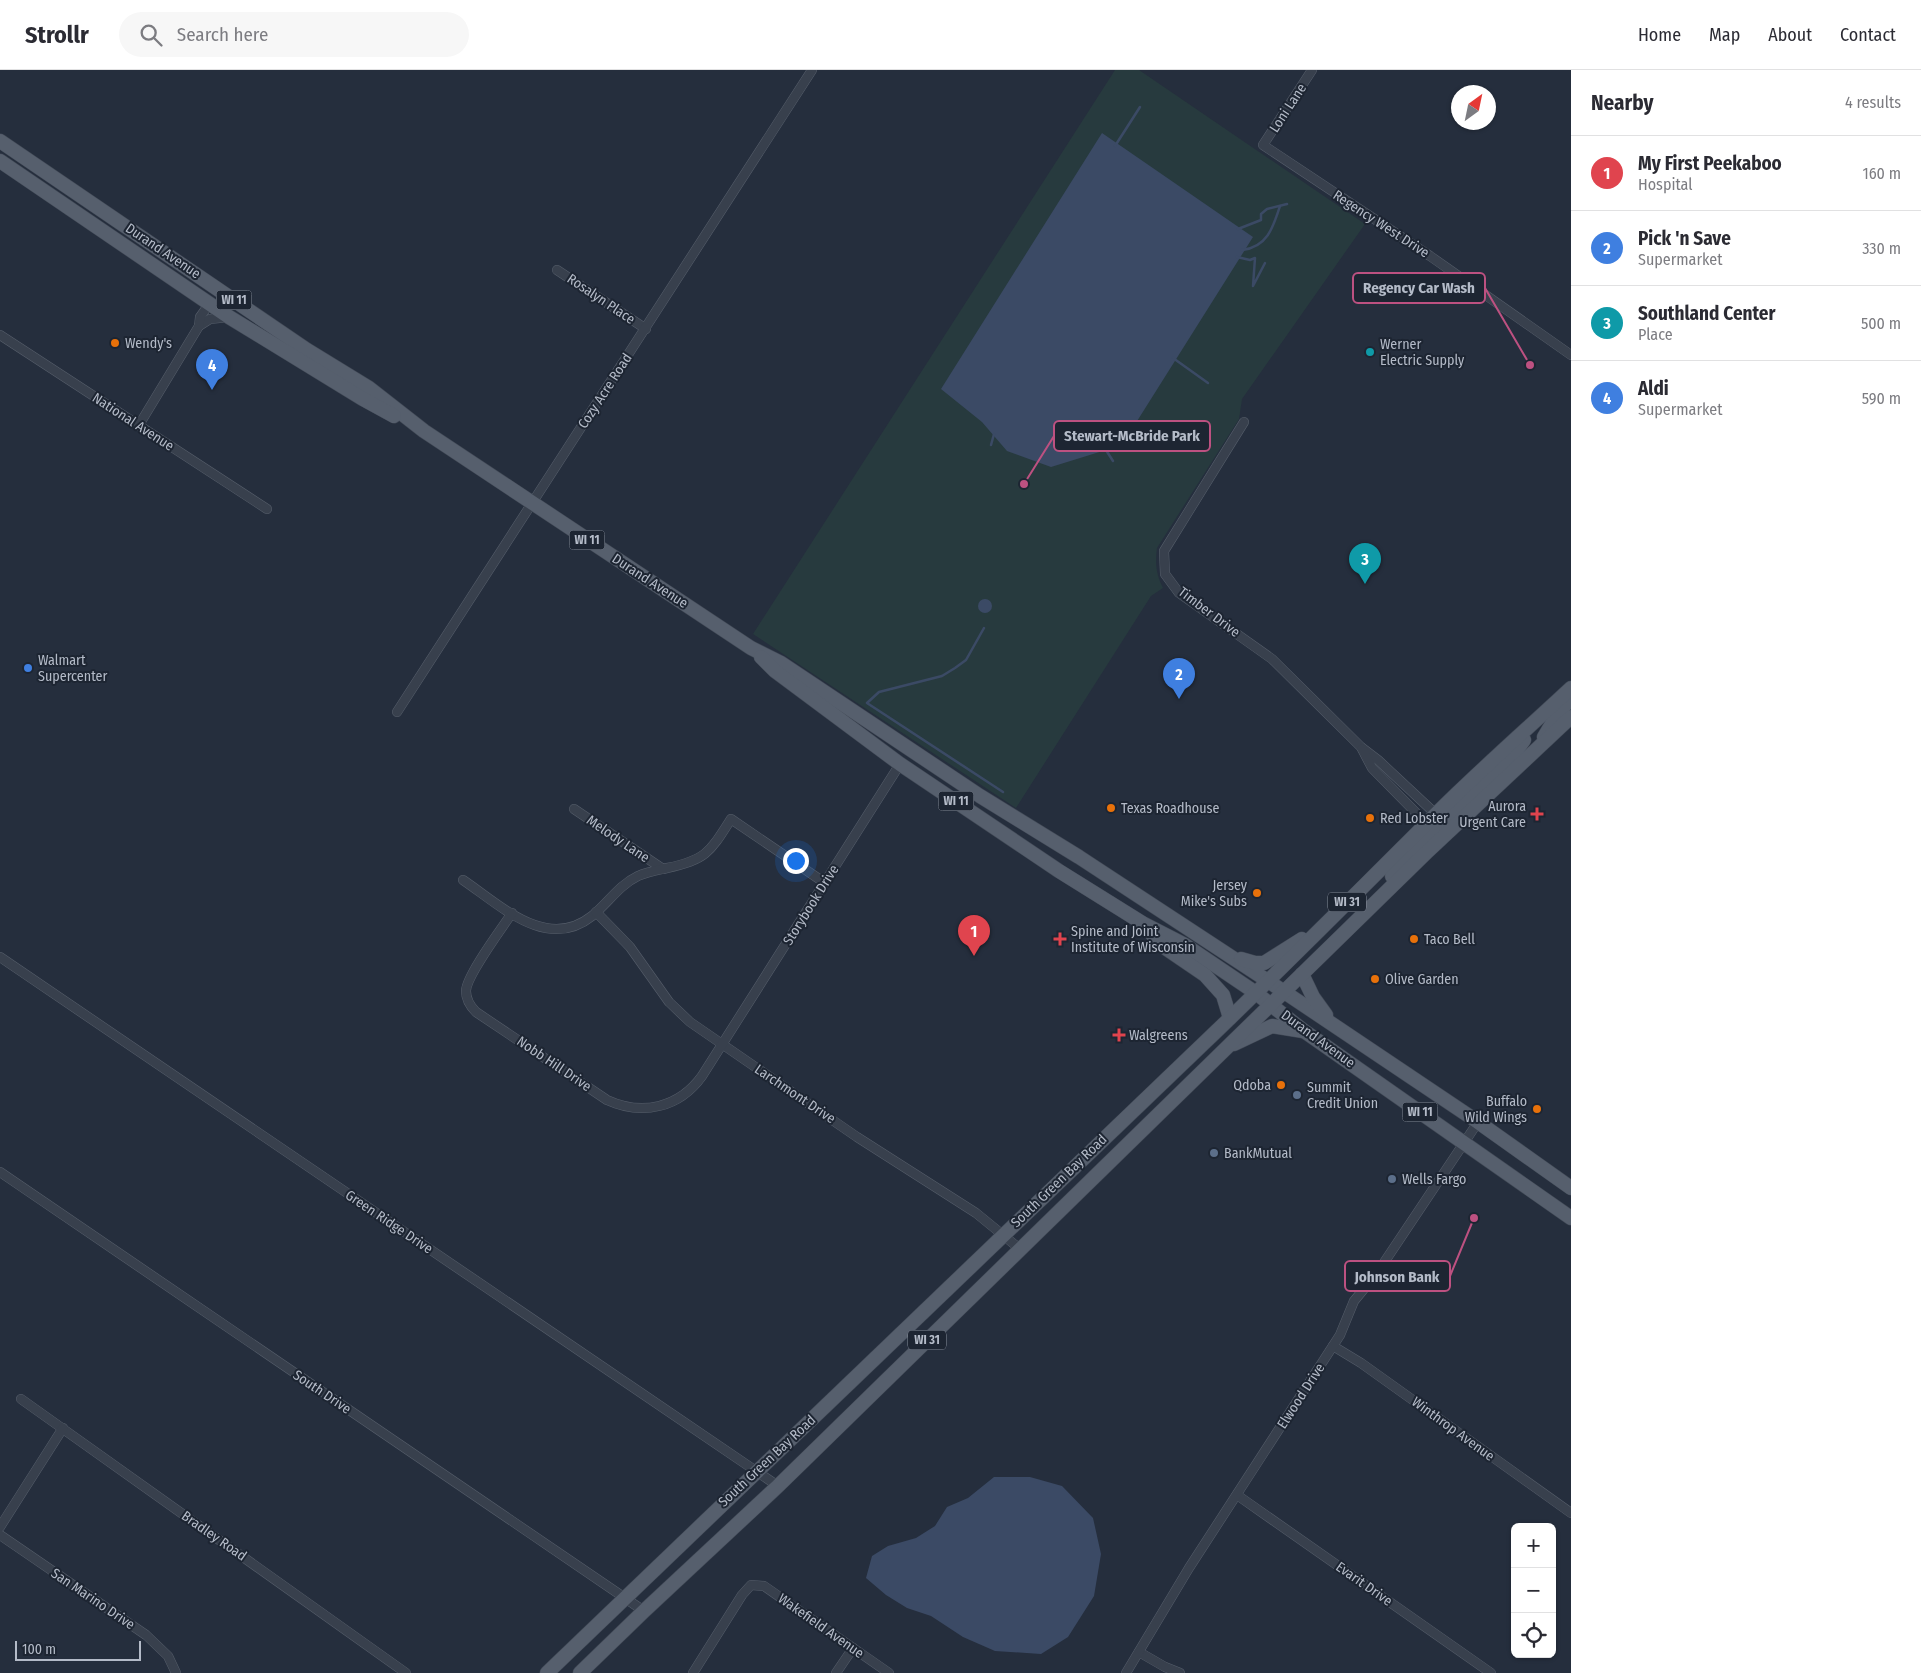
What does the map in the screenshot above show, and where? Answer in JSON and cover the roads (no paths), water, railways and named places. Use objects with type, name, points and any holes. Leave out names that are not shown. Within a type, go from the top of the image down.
[{"type":"main road","name":"Durand Avenue","points":[[0,141],[307,350],[369,388],[424,431],[751,648],[781,663],[980,796],[1079,857],[1268,981],[1478,1122],[1571,1188]]},
{"type":"main road","name":"Durand Avenue","points":[[0,160],[229,316],[363,399],[424,431]]},
{"type":"main road","points":[[210,302],[222,302],[241,313],[259,317]]},
{"type":"main road","name":"Durand Avenue","points":[[751,648],[775,671],[900,764],[1059,871],[1144,924],[1185,945],[1256,993],[1304,1032],[1571,1218]]},
{"type":"main road","name":"South Green Bay Road","points":[[580,1673],[778,1486],[1367,910],[1439,826],[1541,716],[1571,688]]},
{"type":"main road","points":[[1536,751],[1560,710],[1571,700]]},
{"type":"main road","name":"South Green Bay Road","points":[[547,1673],[756,1471],[876,1359],[1002,1234],[1230,1018],[1329,920],[1439,826],[1536,751],[1571,718]]},
{"type":"main road","points":[[1011,838],[1036,831]]},
{"type":"main road","points":[[1059,871],[1056,864],[1058,857],[1079,857]]},
{"type":"main road","points":[[1231,957],[1255,963],[1264,963],[1329,920]]},
{"type":"main road","points":[[1144,924],[1161,945],[1205,975],[1223,996],[1230,1018]]},
{"type":"main road","points":[[1302,974],[1312,997],[1338,1028]]},
{"type":"main road","points":[[1226,1047],[1272,1026],[1304,1032]]},
{"type":"street","name":"Cozy Acre Road","points":[[397,712],[812,70]]},
{"type":"street","name":"Loni Lane","points":[[1263,145],[1312,70]]},
{"type":"street","name":"Regency West Drive","points":[[1263,145],[1430,256],[1571,355]]},
{"type":"street","name":"Rosalyn Place","points":[[557,270],[646,329]]},
{"type":"street","points":[[139,425],[198,326],[200,318],[210,302]]},
{"type":"street","points":[[198,326],[210,319],[229,316]]},
{"type":"street","name":"National Avenue","points":[[0,335],[267,508]]},
{"type":"street","name":"Timber Drive","points":[[1244,422],[1164,551],[1165,574],[1179,593],[1272,659],[1360,747],[1378,760],[1439,826]]},
{"type":"street","name":"Timber Drive","points":[[1360,747],[1372,768],[1439,826]]},
{"type":"street","name":"Storybook Drive","points":[[722,1045],[900,764]]},
{"type":"street","name":"Melody Lane","points":[[574,809],[663,869]]},
{"type":"street","points":[[463,880],[534,926],[554,929],[574,926],[596,912],[631,880],[640,875],[688,864],[703,856],[716,843],[731,819],[825,883]]},
{"type":"street","name":"Larchmont Drive","points":[[596,912],[630,947],[669,1002],[690,1022],[857,1137],[976,1214],[1020,1249]]},
{"type":"street","name":"Nobb Hill Drive","points":[[512,913],[469,980],[466,993],[470,1006],[476,1012],[607,1100],[618,1105],[643,1109],[668,1104],[689,1091],[698,1082],[722,1045]]},
{"type":"street","name":"Green Ridge Drive","points":[[0,958],[778,1486]]},
{"type":"street","name":"Elwood Drive","points":[[1126,1673],[1189,1568],[1340,1335],[1354,1301],[1377,1273],[1478,1122]]},
{"type":"street","name":"South Drive","points":[[0,1172],[644,1611]]},
{"type":"street","name":"Winthrop Avenue","points":[[1333,1346],[1361,1363],[1571,1513]]},
{"type":"street","name":"Bradley Road","points":[[21,1399],[406,1673]]},
{"type":"street","points":[[0,1527],[63,1428]]},
{"type":"street","name":"Evarit Drive","points":[[1237,1495],[1491,1673]]},
{"type":"street","name":"San Marino Drive","points":[[0,1535],[146,1635],[168,1656],[176,1673]]},
{"type":"street","name":"Wakefield Avenue","points":[[693,1673],[742,1595],[751,1585],[764,1586],[889,1673]]},
{"type":"street","points":[[836,1673],[853,1648]]},
{"type":"street","points":[[1139,1652],[1180,1673]]},
{"type":"water","points":[[1102,133],[1253,237],[1122,445],[1051,467],[1007,451],[982,422],[941,389]]},
{"type":"water","points":[[985,599],[990,601],[992,606],[990,611],[985,613],[980,611],[978,606],[980,601]]},
{"type":"water","points":[[994,1477],[1030,1477],[1062,1486],[1093,1518],[1101,1554],[1094,1596],[1068,1637],[1041,1654],[995,1651],[963,1637],[931,1616],[907,1608],[886,1595],[866,1578],[872,1556],[888,1546],[916,1538],[935,1526],[947,1507],[968,1498]]},
{"type":"waterway","points":[[1115,146],[1140,107]]},
{"type":"waterway","points":[[1238,229],[1261,220],[1261,214],[1267,209],[1287,204]]},
{"type":"waterway","points":[[1242,250],[1251,248],[1263,241],[1275,222],[1280,206]]},
{"type":"waterway","points":[[1237,257],[1250,260],[1255,258],[1253,286],[1265,263]]},
{"type":"waterway","points":[[1173,358],[1208,383]]},
{"type":"waterway","points":[[991,445],[994,434]]},
{"type":"waterway","points":[[1104,447],[1113,461]]},
{"type":"waterway","points":[[984,628],[966,660],[955,668],[942,676],[879,692],[867,703],[1003,792]]},
{"type":"place","name":"Wendy's","points":[[115,343]]},
{"type":"place","name":"Werner Electric Supply","points":[[1370,352]]},
{"type":"place","name":"Regency Car Wash","points":[[1530,365]]},
{"type":"place","name":"Aldi","points":[[212,390]]},
{"type":"place","name":"Stewart-McBride Park","points":[[1024,484]]},
{"type":"place","name":"Southland Center","points":[[1365,584]]},
{"type":"place","name":"Walmart Supercenter","points":[[28,668]]},
{"type":"place","name":"Pick 'n Save","points":[[1179,699]]},
{"type":"place","name":"Texas Roadhouse","points":[[1111,808]]},
{"type":"place","name":"Aurora Urgent Care","points":[[1537,814]]},
{"type":"place","name":"Red Lobster","points":[[1370,818]]},
{"type":"place","name":"Jersey Mike's Subs","points":[[1257,893]]},
{"type":"place","name":"Spine and Joint Institute of Wisconsin","points":[[1060,939]]},
{"type":"place","name":"Taco Bell","points":[[1414,939]]},
{"type":"place","name":"My First Peekaboo","points":[[974,956]]},
{"type":"place","name":"Olive Garden","points":[[1375,979]]},
{"type":"place","name":"Walgreens","points":[[1119,1035]]},
{"type":"place","name":"Qdoba","points":[[1281,1085]]},
{"type":"place","name":"Summit Credit Union","points":[[1297,1095]]},
{"type":"place","name":"Buffalo Wild Wings","points":[[1537,1109]]},
{"type":"place","name":"BankMutual","points":[[1214,1153]]},
{"type":"place","name":"Wells Fargo","points":[[1392,1179]]},
{"type":"place","name":"Johnson Bank","points":[[1474,1218]]}]
